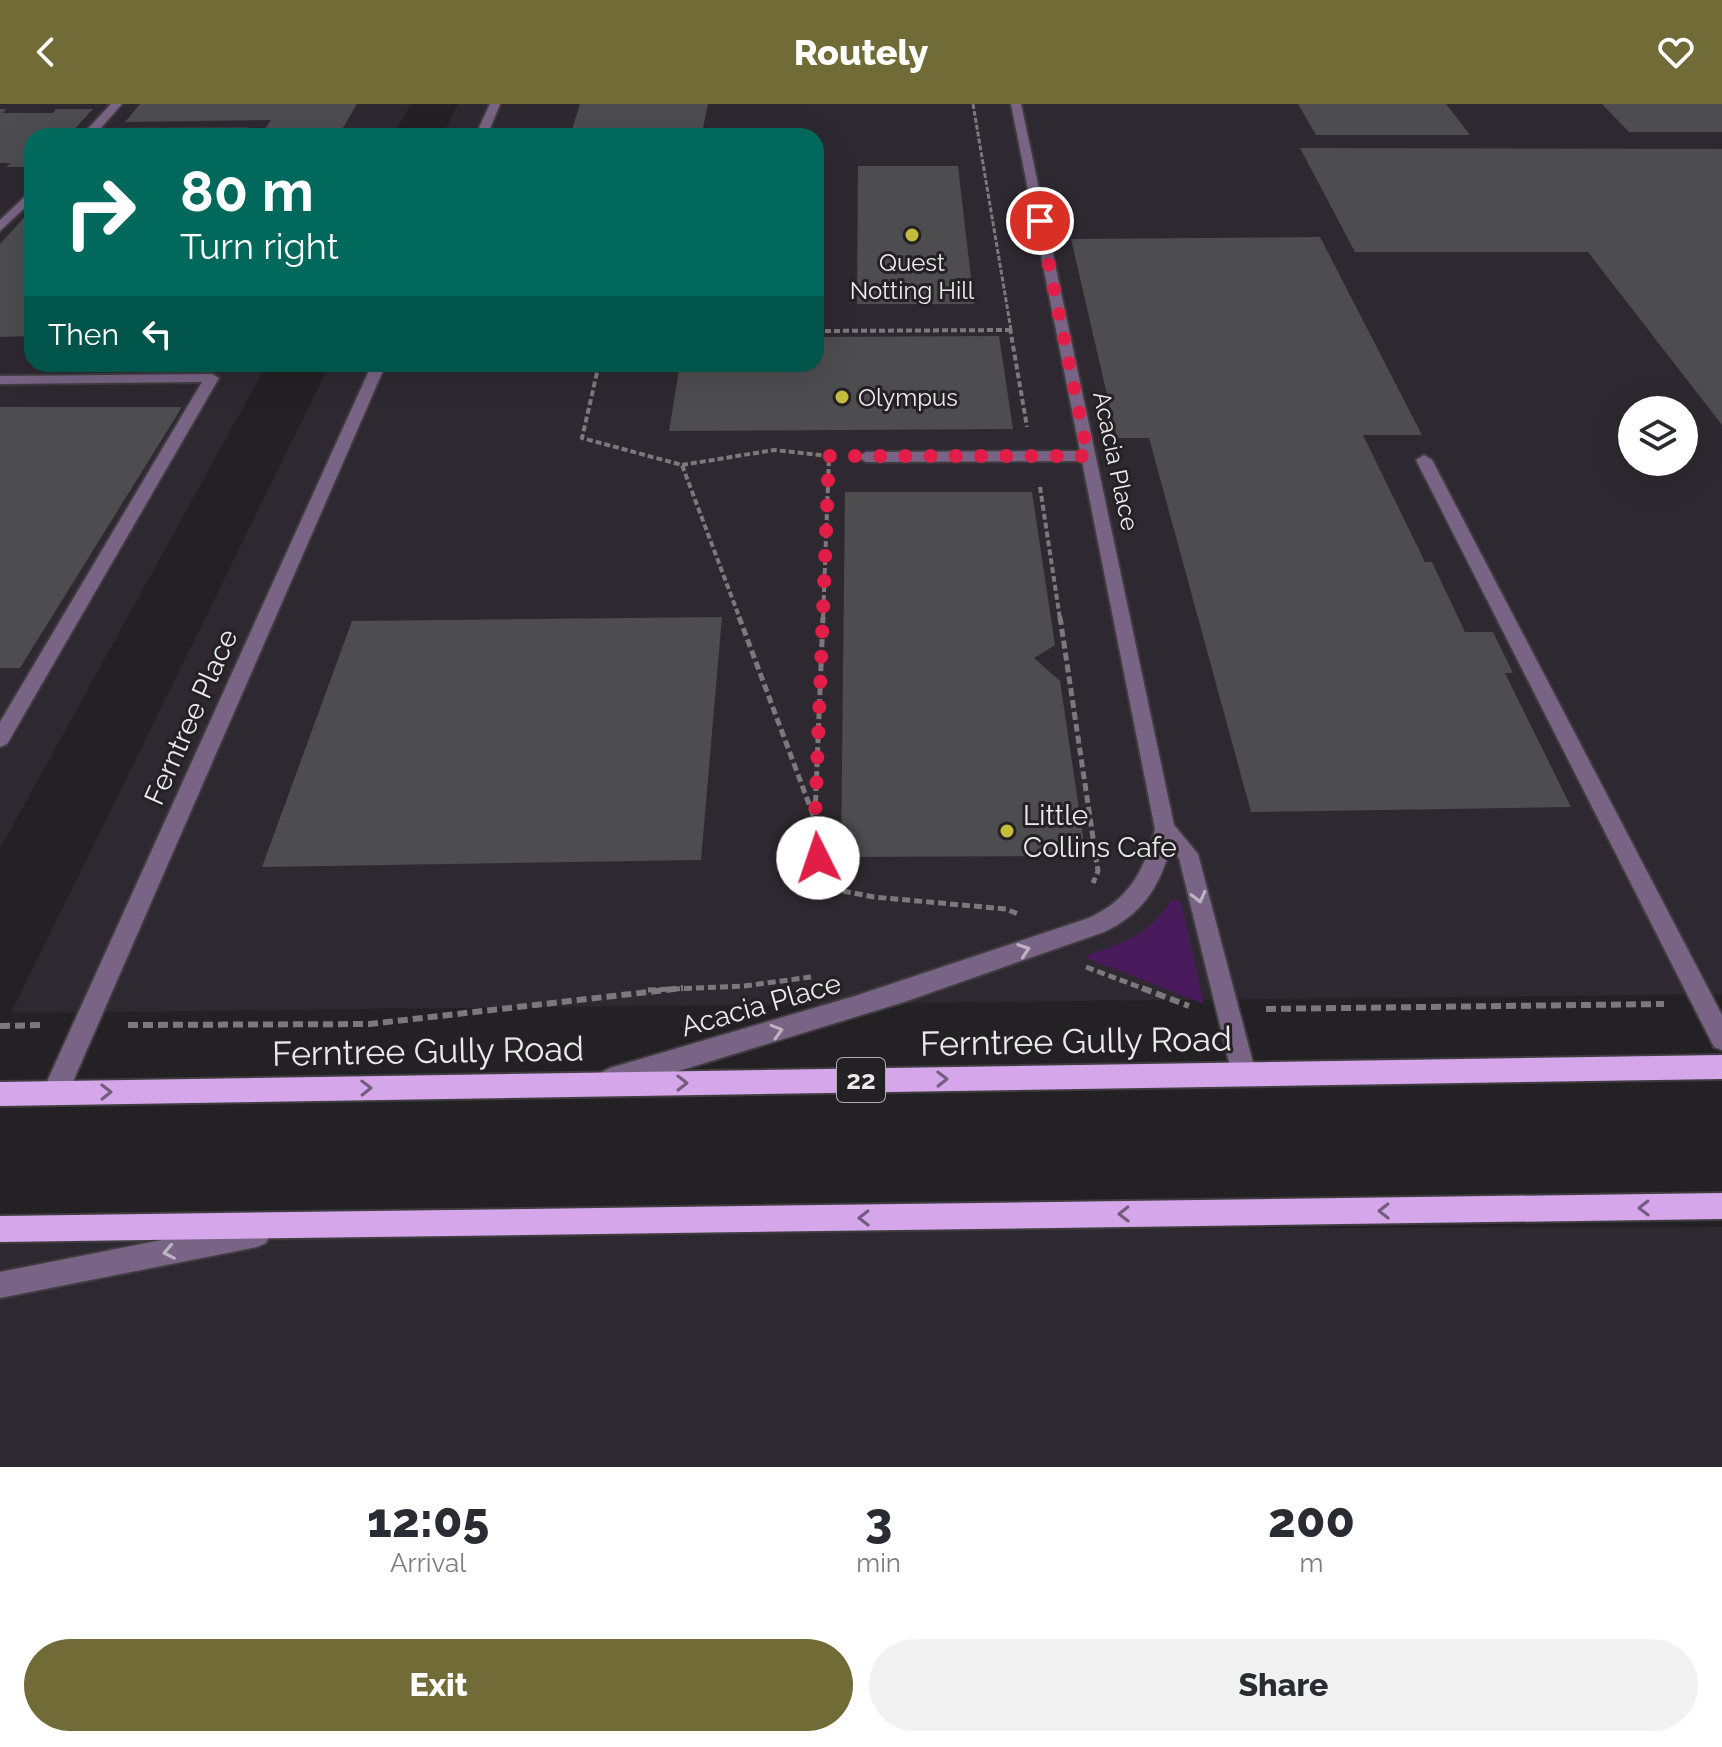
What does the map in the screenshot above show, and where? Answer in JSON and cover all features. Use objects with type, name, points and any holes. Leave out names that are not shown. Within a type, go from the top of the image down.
[{"type":"main road","name":"Ferntree Gully Road","points":[[0,1094],[1722,1067]]},
{"type":"main road","points":[[0,1229],[1722,1206]]},
{"type":"street","points":[[94,128],[117,104]]},
{"type":"street","points":[[484,128],[495,104]]},
{"type":"street","name":"Acacia Place","points":[[595,1084],[875,1003],[1059,938],[1118,914],[1142,894],[1157,863],[1165,829],[1016,104]]},
{"type":"street","points":[[0,227],[24,202]]},
{"type":"street","name":"Ferntree Place","points":[[55,1093],[375,372]]},
{"type":"street","points":[[0,380],[212,378],[0,739]]},
{"type":"street","points":[[866,457],[1088,456]]},
{"type":"street","points":[[1424,460],[1722,1039]]},
{"type":"street","name":"Acacia Place","points":[[1165,829],[1188,854],[1244,1074]]},
{"type":"street","points":[[0,1285],[301,1226]]},
{"type":"path","points":[[973,104],[1033,457],[1098,871],[1093,883],[1084,889]]},
{"type":"path","points":[[824,331],[1010,330]]},
{"type":"path","points":[[597,372],[582,438],[682,465],[774,450],[866,457]]},
{"type":"path","points":[[829,456],[815,820],[818,858],[832,889],[874,897],[1006,909],[1023,915],[1011,920]]},
{"type":"path","points":[[682,465],[815,820]]},
{"type":"path","points":[[1059,938],[1071,961],[1197,1009],[1704,1004]]},
{"type":"path","points":[[0,1026],[370,1024],[657,989],[744,986],[824,974]]},
{"type":"shaded area","points":[[0,104],[411,104],[398,128],[24,128],[24,372],[263,372],[0,849]]},
{"type":"shaded area","points":[[458,104],[1722,104],[1722,994],[11,1013],[326,372],[824,372],[824,128],[446,128]]},
{"type":"shaded area","points":[[1171,900],[1181,901],[1204,1004],[1084,957],[1134,937],[1163,912]]},
{"type":"shaded area","points":[[1722,1227],[1722,1467],[0,1467],[0,1232]]},
{"type":"building","points":[[140,104],[357,104],[343,128],[266,128],[271,120],[125,122]]},
{"type":"building","points":[[580,104],[708,104],[703,128],[572,128]]},
{"type":"building","points":[[1298,104],[1446,104],[1470,135],[1316,135]]},
{"type":"building","points":[[1602,104],[1722,104],[1722,132],[1629,132]]},
{"type":"building","points":[[0,109],[6,109],[3,113],[53,113],[56,109],[93,109],[75,128],[24,128],[24,167],[6,167],[11,163],[0,163]]},
{"type":"building","points":[[1300,148],[1722,149],[1722,425],[1588,252],[1355,252]]},
{"type":"building","name":"Quest Notting Hill","points":[[858,166],[958,166],[974,304],[857,304]]},
{"type":"building","points":[[24,218],[24,336],[0,337],[0,244]]},
{"type":"building","points":[[1320,237],[1422,435],[1363,435],[1425,562],[1432,562],[1465,632],[1493,632],[1513,673],[1505,673],[1571,807],[1251,812],[1149,438],[1117,438],[1071,239]]},
{"type":"building","name":"Olympus","points":[[999,336],[1013,429],[669,431],[679,372],[824,372],[824,337]]},
{"type":"building","points":[[0,407],[182,407],[20,668],[0,668]]},
{"type":"building","points":[[845,492],[1032,492],[1055,645],[1034,658],[1060,681],[1086,856],[841,857]]},
{"type":"building","points":[[722,617],[701,860],[262,867],[352,621]]},
{"type":"place","name":"Quest Notting Hill","points":[[912,235]]},
{"type":"place","name":"Olympus","points":[[842,397]]},
{"type":"place","name":"Little Collins Cafe","points":[[1007,831]]},
{"type":"route","points":[[818,858],[815,820],[829,456],[1088,456],[1040,221]]}]
